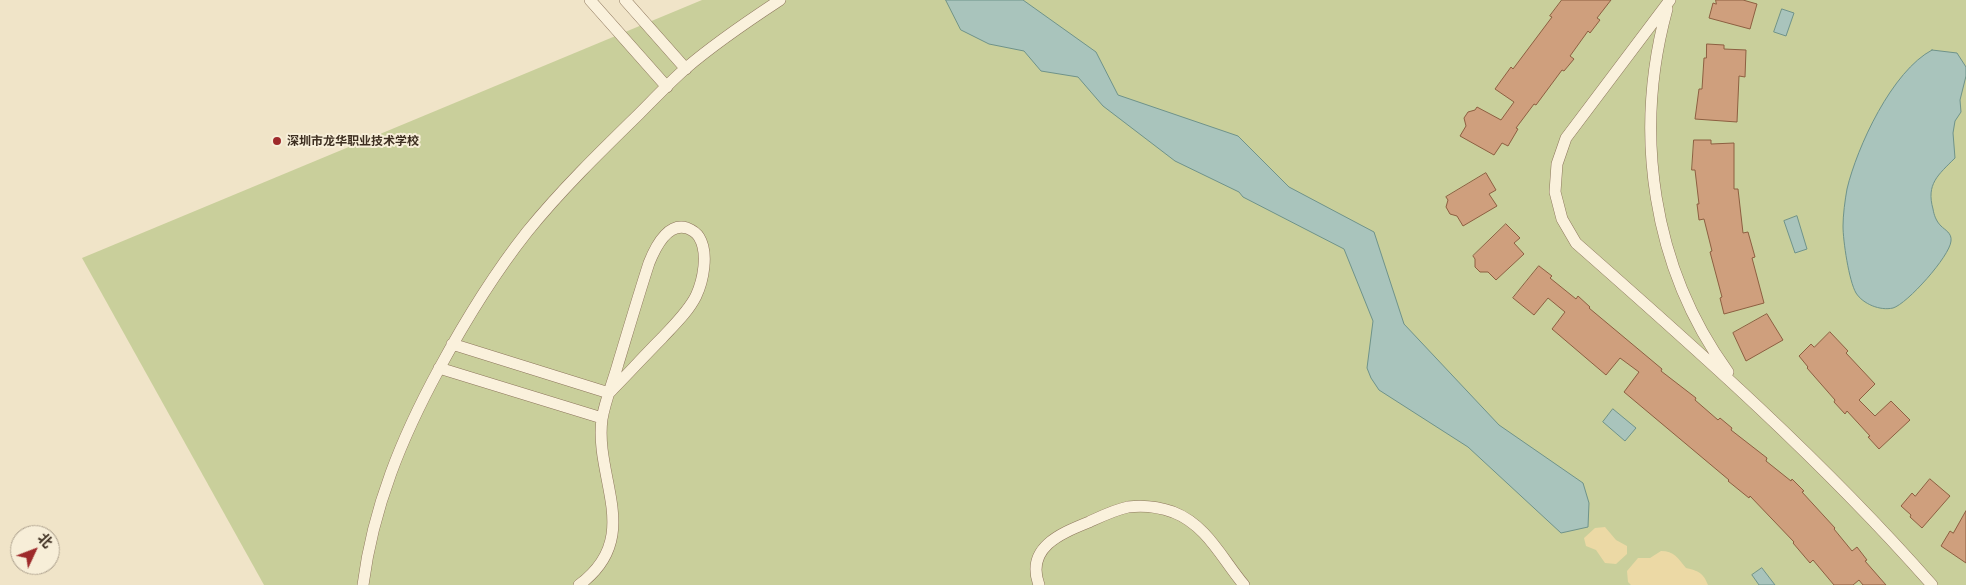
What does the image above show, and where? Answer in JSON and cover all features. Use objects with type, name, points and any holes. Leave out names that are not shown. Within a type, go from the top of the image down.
[{"type":"street","points":[[590,0],[667,87]]},
{"type":"street","points":[[626,0],[686,69]]},
{"type":"street","points":[[363,585],[374,526],[386,484],[404,437],[452,344],[488,287],[533,226],[570,182],[686,69],[780,0]]},
{"type":"street","points":[[1669,1],[1656,55],[1650,109],[1651,163],[1659,217],[1684,294],[1709,343],[1740,388]]},
{"type":"street","points":[[1669,1],[1566,138],[1557,164],[1555,192],[1562,219],[1576,243],[1740,388],[1827,472],[1932,585]]},
{"type":"street","points":[[579,585],[585,581],[602,560],[607,550],[613,527],[614,516],[611,492],[604,468],[601,443],[602,418],[609,393],[654,250],[662,238],[672,229],[683,227],[692,230],[700,237],[704,260],[696,296],[681,317],[609,393]]},
{"type":"street","points":[[452,344],[609,393]]},
{"type":"street","points":[[439,368],[602,418]]},
{"type":"street","points":[[1039,585],[1037,566],[1042,552],[1051,540],[1064,532],[1113,511],[1128,507],[1144,506],[1160,508],[1174,513],[1201,529],[1244,585]]},
{"type":"green space","points":[[702,0],[1966,0],[1966,585],[264,585],[82,258]]},
{"type":"sand","points":[[1605,527],[1616,540],[1627,546],[1627,554],[1616,564],[1605,563],[1596,550],[1586,546],[1584,538],[1595,528]]},
{"type":"sand","points":[[1661,551],[1673,554],[1686,568],[1700,573],[1708,585],[1631,585],[1628,582],[1627,571],[1638,558],[1650,558]]},
{"type":"water","points":[[946,0],[1023,0],[1096,52],[1118,95],[1238,136],[1289,187],[1374,232],[1404,324],[1499,425],[1583,483],[1589,503],[1588,527],[1561,533],[1468,447],[1379,390],[1367,368],[1373,321],[1344,249],[1243,197],[1239,192],[1175,161],[1103,106],[1078,77],[1041,71],[1024,51],[989,44],[961,30]]},
{"type":"water","points":[[1782,9],[1794,13],[1786,36],[1774,32]]},
{"type":"water","points":[[1932,50],[1957,53],[1966,67],[1966,76],[1960,100],[1961,112],[1955,121],[1953,133],[1955,158],[1935,180],[1931,193],[1935,218],[1949,234],[1951,241],[1949,248],[1936,268],[1908,298],[1893,308],[1877,307],[1859,297],[1851,280],[1843,233],[1847,189],[1868,132],[1890,92],[1917,60]]},
{"type":"water","points":[[1797,216],[1807,249],[1795,253],[1784,221]]},
{"type":"water","points":[[1613,409],[1636,428],[1625,441],[1603,422]]},
{"type":"water","points":[[1762,568],[1775,585],[1759,585],[1752,575]]},
{"type":"building","points":[[1562,0],[1611,0],[1597,18],[1600,20],[1590,33],[1588,31],[1570,56],[1574,59],[1564,71],[1562,70],[1516,128],[1518,129],[1508,146],[1502,143],[1494,155],[1460,136],[1466,126],[1464,118],[1468,112],[1475,110],[1477,107],[1501,120],[1514,102],[1495,89],[1511,67],[1513,69],[1552,17],[1550,16]]},
{"type":"building","points":[[1716,0],[1743,0],[1757,4],[1750,29],[1709,18],[1713,3],[1716,4]]},
{"type":"building","points":[[1707,44],[1724,45],[1724,49],[1746,50],[1745,77],[1739,76],[1737,122],[1695,119],[1699,89],[1702,89]]},
{"type":"building","points":[[1694,140],[1711,140],[1711,144],[1734,143],[1734,189],[1738,189],[1743,233],[1748,232],[1755,257],[1752,258],[1764,303],[1724,314],[1720,298],[1722,297],[1710,252],[1712,251],[1704,219],[1699,220],[1695,170],[1692,170]]},
{"type":"building","points":[[1486,173],[1496,190],[1489,194],[1497,206],[1463,226],[1457,216],[1450,214],[1446,207],[1448,200],[1446,197]]},
{"type":"building","points":[[1506,224],[1520,238],[1514,243],[1524,254],[1496,280],[1488,272],[1480,272],[1475,267],[1473,256]]},
{"type":"building","points":[[1539,266],[1552,276],[1550,278],[1576,299],[1578,296],[1589,308],[1662,369],[1661,371],[1696,398],[1695,400],[1718,420],[1720,418],[1732,428],[1731,430],[1767,458],[1766,461],[1791,481],[1792,479],[1835,528],[1852,551],[1857,547],[1867,560],[1865,561],[1886,585],[1863,585],[1859,580],[1853,585],[1834,585],[1813,560],[1810,563],[1794,542],[1750,496],[1749,498],[1728,481],[1624,392],[1639,372],[1620,358],[1606,375],[1552,329],[1565,312],[1548,298],[1534,315],[1513,298]]},
{"type":"building","points":[[1767,314],[1783,340],[1746,361],[1733,333]]},
{"type":"building","points":[[1830,332],[1848,351],[1846,353],[1875,384],[1859,400],[1875,416],[1891,401],[1910,420],[1879,449],[1847,411],[1845,414],[1834,402],[1835,400],[1799,356],[1811,344],[1814,347]]},
{"type":"building","points":[[1930,479],[1950,496],[1922,528],[1901,506],[1912,493],[1915,496]]},
{"type":"building","points":[[1966,511],[1966,563],[1941,546],[1950,531],[1953,533]]},
{"type":"place","name":"深圳市龙华职业技术学校","points":[[277,141]]}]
